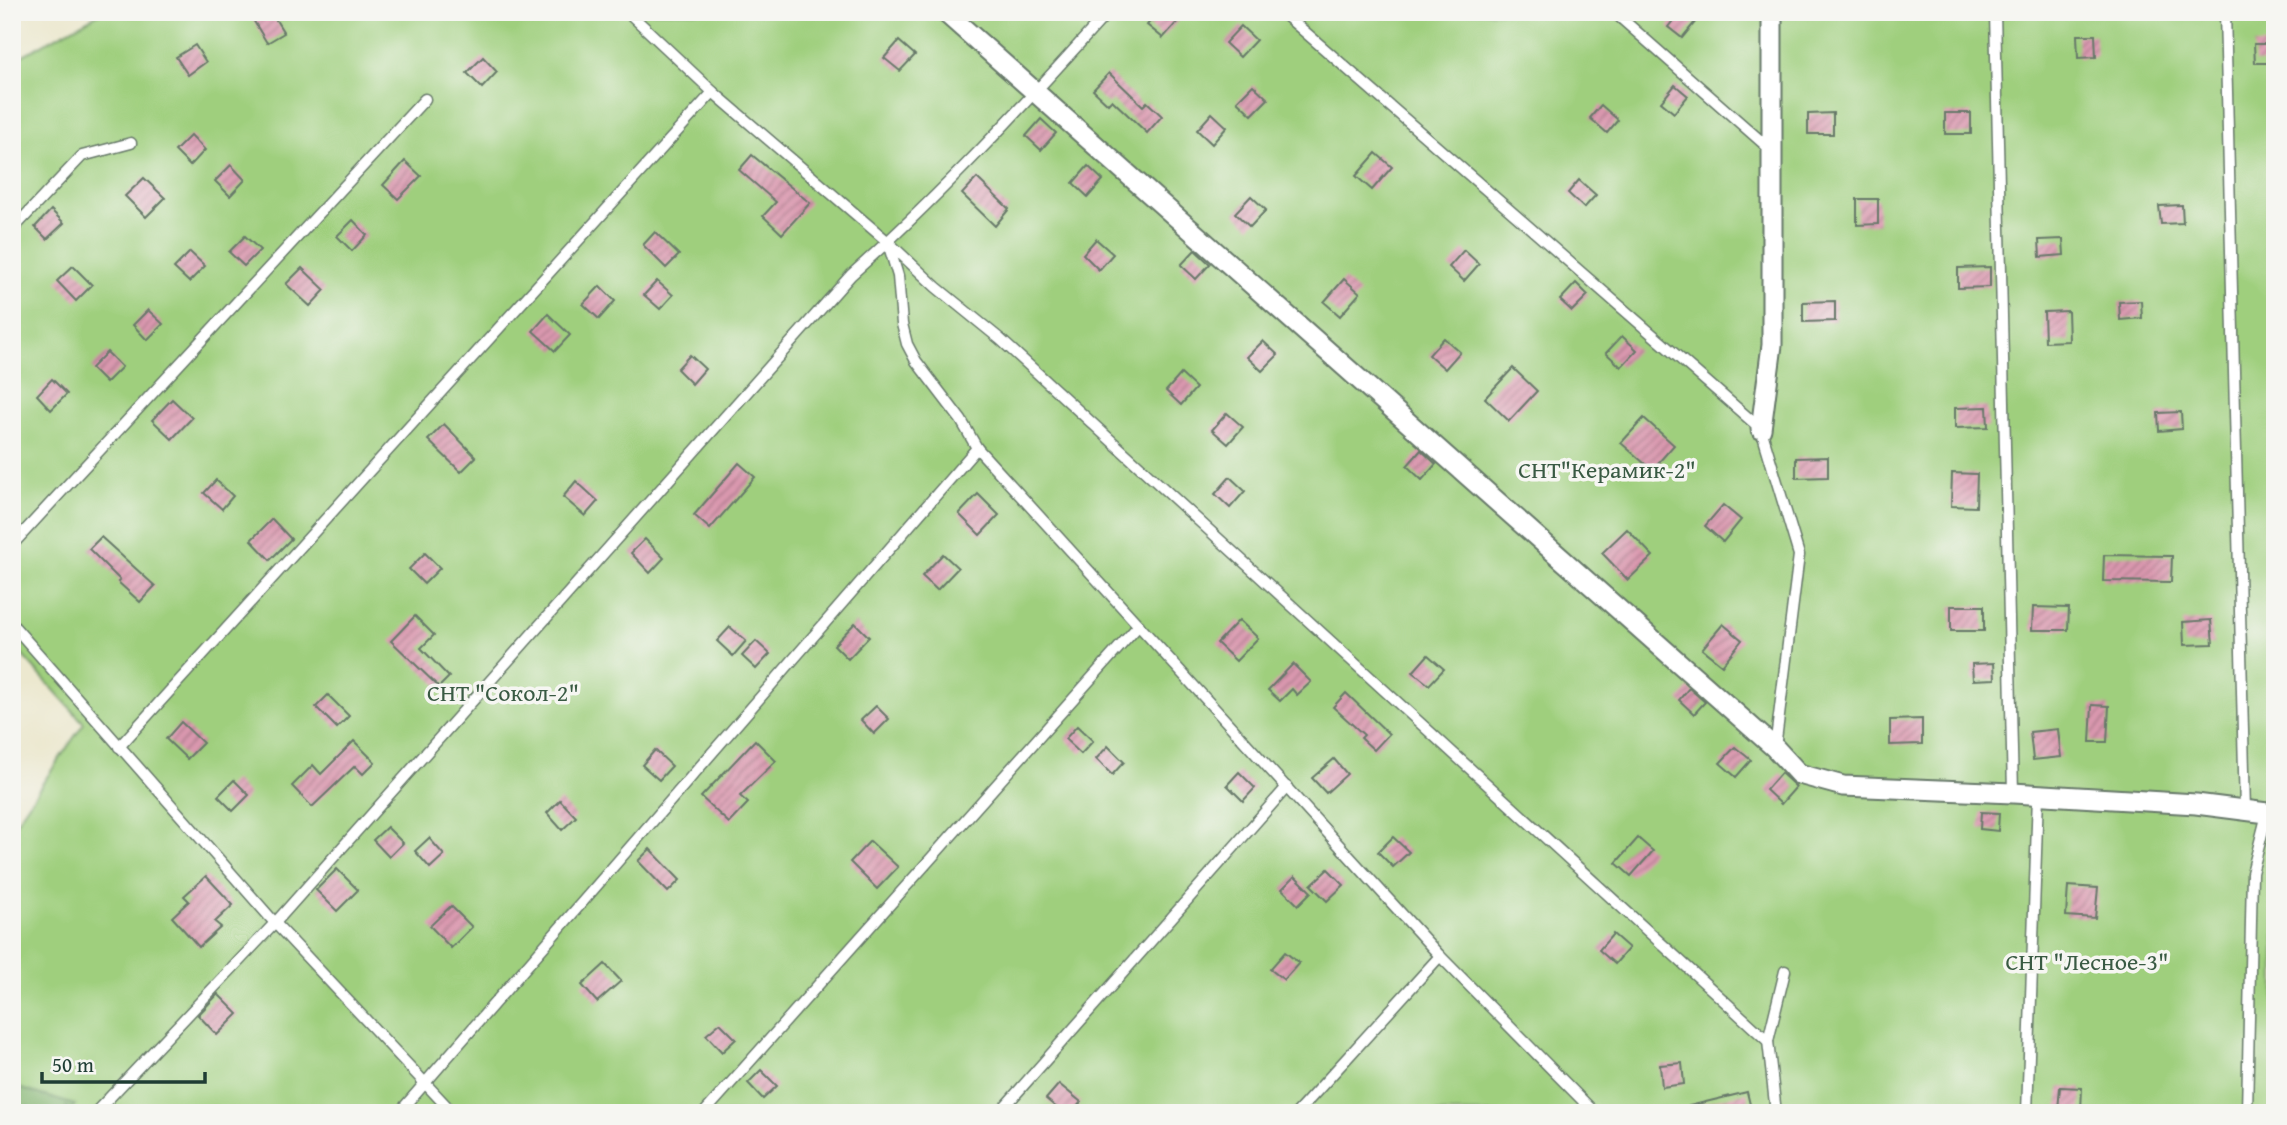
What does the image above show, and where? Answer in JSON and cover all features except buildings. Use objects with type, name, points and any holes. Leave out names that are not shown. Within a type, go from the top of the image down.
[{"type":"street","points":[[945,12],[1775,748],[1799,774],[1843,786],[2196,804],[2271,814]]},
{"type":"street","points":[[1761,429],[1772,345],[1772,12]]},
{"type":"lane","points":[[628,12],[713,92],[888,242],[936,287],[1000,339],[1768,1041]]},
{"type":"lane","points":[[95,1113],[275,923],[851,275],[888,242],[1036,93],[1108,12]]},
{"type":"lane","points":[[1282,12],[1761,429],[1799,555],[1775,748]]},
{"type":"lane","points":[[1614,12],[1773,152]]},
{"type":"lane","points":[[1995,12],[2013,793]]},
{"type":"lane","points":[[2225,12],[2245,811]]},
{"type":"lane","points":[[119,747],[713,92]]},
{"type":"lane","points":[[12,545],[425,99]]},
{"type":"lane","points":[[12,230],[82,156],[131,143]]},
{"type":"lane","points":[[888,242],[898,276],[902,324],[907,344],[916,361],[961,420],[977,448],[1440,956],[1595,1113]]},
{"type":"lane","points":[[399,1113],[977,448]]},
{"type":"lane","points":[[12,624],[275,923],[453,1113]]},
{"type":"lane","points":[[704,1113],[1139,625]]},
{"type":"lane","points":[[999,1113],[1287,787]]},
{"type":"lane","points":[[2027,1113],[2038,795]]},
{"type":"lane","points":[[2247,1113],[2252,873],[2271,814]]},
{"type":"lane","points":[[1297,1113],[1440,956]]},
{"type":"lane","points":[[1776,1113],[1768,1041],[1785,971]]},
{"type":"green space","points":[[102,12],[2275,12],[2275,1113],[68,1113],[75,1105],[12,1086],[12,828],[84,723],[12,644],[12,61]]},
{"type":"green space","points":[[12,1086],[76,1105],[68,1113],[12,1113]]},
{"type":"park label","name":"СНТ\"Керамик-2\"","points":[[1607,469]]},
{"type":"park label","name":"СНТ \"Сокол-2\"","points":[[503,692]]},
{"type":"park label","name":"СНТ \"Лесное-3\"","points":[[2087,961]]}]
